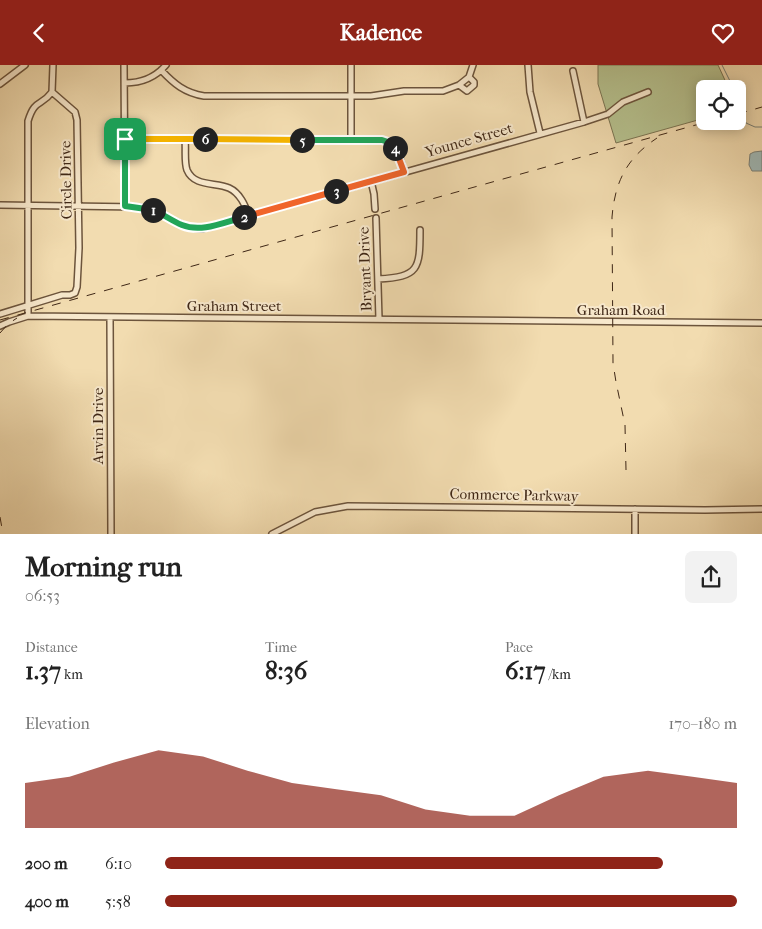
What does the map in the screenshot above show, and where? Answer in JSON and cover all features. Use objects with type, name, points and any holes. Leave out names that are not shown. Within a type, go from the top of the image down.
[{"type":"street","points":[[16,65],[16,72]]},
{"type":"street","points":[[0,84],[25,65]]},
{"type":"street","points":[[28,316],[28,121],[35,105],[46,99],[52,92],[53,65]]},
{"type":"street","points":[[124,65],[125,206]]},
{"type":"street","points":[[125,83],[150,78],[166,65]]},
{"type":"street","points":[[351,65],[351,140]]},
{"type":"street","points":[[161,70],[182,90],[204,96],[376,96],[404,91],[443,91],[459,85],[469,77],[473,65]]},
{"type":"street","points":[[528,65],[530,92],[540,133]]},
{"type":"street","points":[[573,71],[584,122]]},
{"type":"street","points":[[459,85],[467,91],[472,89],[474,82],[469,77]]},
{"type":"street","name":"Circle Drive","points":[[27,305],[62,295],[70,295],[75,293],[77,287],[79,207],[77,120],[75,112],[52,92]]},
{"type":"street","name":"Younce Street","points":[[0,205],[125,206],[154,210],[181,225],[202,229],[584,122],[608,114],[623,102],[648,92]]},
{"type":"street","points":[[125,139],[382,140],[391,143],[398,153],[404,172]]},
{"type":"street","points":[[185,139],[188,173],[200,182],[230,188],[242,200],[249,216]]},
{"type":"street","name":"Bryant Drive","points":[[371,181],[375,209]]},
{"type":"street","name":"Bryant Drive","points":[[376,218],[379,319]]},
{"type":"street","points":[[378,279],[399,278],[407,275],[414,269],[419,263],[420,230]]},
{"type":"street","points":[[0,314],[27,305]]},
{"type":"street","name":"Graham Street","points":[[0,326],[28,316],[480,321]]},
{"type":"street","name":"Arvin Drive","points":[[110,318],[111,534]]},
{"type":"street","name":"Graham Road","points":[[480,321],[762,323]]},
{"type":"street","name":"Commerce Parkway","points":[[272,534],[314,512],[348,506],[762,509]]},
{"type":"street","points":[[635,534],[636,509]]},
{"type":"green space","points":[[598,65],[718,65],[725,80],[696,80],[696,121],[616,143],[598,84]]},
{"type":"water","points":[[762,151],[762,171],[752,171],[749,165],[750,154]]},
{"type":"waterway","points":[[722,65],[730,80]]},
{"type":"waterway","points":[[746,123],[755,127],[762,127]]},
{"type":"railway","points":[[746,112],[762,107]]},
{"type":"railway","points":[[0,320],[696,125]]},
{"type":"railway","points":[[626,470],[625,425],[613,363],[612,217],[616,192],[624,171],[630,162],[657,138]]},
{"type":"railway","points":[[0,333],[17,318]]},
{"type":"railway","points":[[0,517],[3,534]]},
{"type":"route","points":[[125,139],[382,140],[391,143],[397,149],[404,172],[202,229],[181,225],[154,210],[125,206],[125,139]]}]
